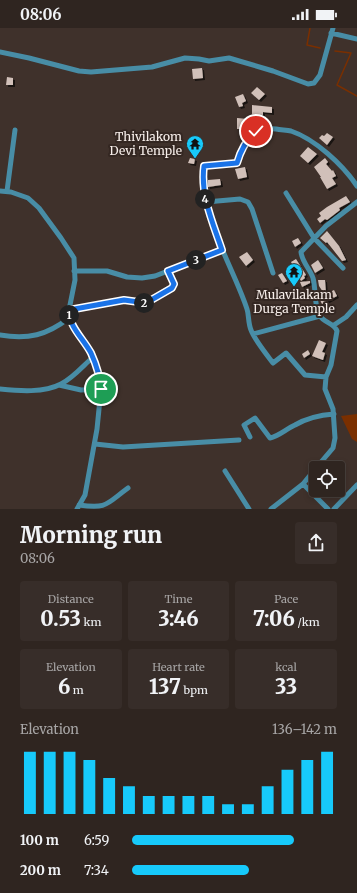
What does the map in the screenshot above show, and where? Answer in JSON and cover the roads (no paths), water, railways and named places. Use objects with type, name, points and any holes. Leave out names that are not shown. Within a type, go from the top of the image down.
[{"type":"street","points":[[0,52],[29,58],[64,68],[91,72],[152,67],[185,58],[209,61],[229,58],[312,84],[318,79],[332,30],[357,39]]},
{"type":"street","points":[[326,378],[304,375],[286,354],[273,363],[253,334],[248,310],[222,250],[206,202],[202,177],[204,166],[237,163],[243,145],[249,137],[256,131],[265,128],[291,131],[305,137],[319,146],[355,178],[357,186]]},
{"type":"street","points":[[7,191],[15,130]]},
{"type":"street","points":[[0,191],[7,191],[28,198],[39,208],[74,258],[75,280],[69,310],[69,318],[92,358],[98,372],[101,389],[94,444],[85,494],[78,507],[96,508],[106,506],[128,488]]},
{"type":"street","points":[[286,194],[314,238],[343,268]]},
{"type":"street","points":[[206,202],[240,198],[248,202],[252,209],[273,273]]},
{"type":"street","points":[[357,202],[326,226],[301,252],[304,262],[312,276],[320,316],[326,323],[334,325],[346,317],[357,305]]},
{"type":"street","points":[[74,271],[107,271],[127,277],[142,278],[155,276],[222,250]]},
{"type":"street","points":[[69,310],[124,300],[146,303],[172,288],[174,284],[168,271]]},
{"type":"street","points":[[253,334],[320,316]]},
{"type":"street","points":[[0,335],[8,337],[26,337],[42,334],[53,329],[69,318]]},
{"type":"street","points":[[322,461],[333,448],[335,438],[333,409],[325,389],[326,378],[331,365],[337,331],[334,325]]},
{"type":"street","points":[[0,389],[30,390],[43,389],[59,385],[92,358]]},
{"type":"street","points":[[59,385],[81,390],[101,389]]},
{"type":"street","points":[[250,436],[244,425],[255,418],[270,438],[275,437],[296,424],[318,415],[334,414]]},
{"type":"street","points":[[94,444],[123,447],[239,440]]},
{"type":"street","points":[[225,471],[249,509]]},
{"type":"street","points":[[271,509],[303,484],[309,477]]},
{"type":"street","points":[[303,484],[328,509]]},
{"type":"street","points":[[334,509],[357,485]]},
{"type":"waterway","points":[[310,28],[307,45],[320,48]]},
{"type":"waterway","points":[[335,51],[351,53],[337,85],[357,96]]},
{"type":"place","name":"Thivilakom Devi Temple","points":[[195,159]]},
{"type":"place","name":"Mulavilakam Durga Temple","points":[[294,287]]}]
